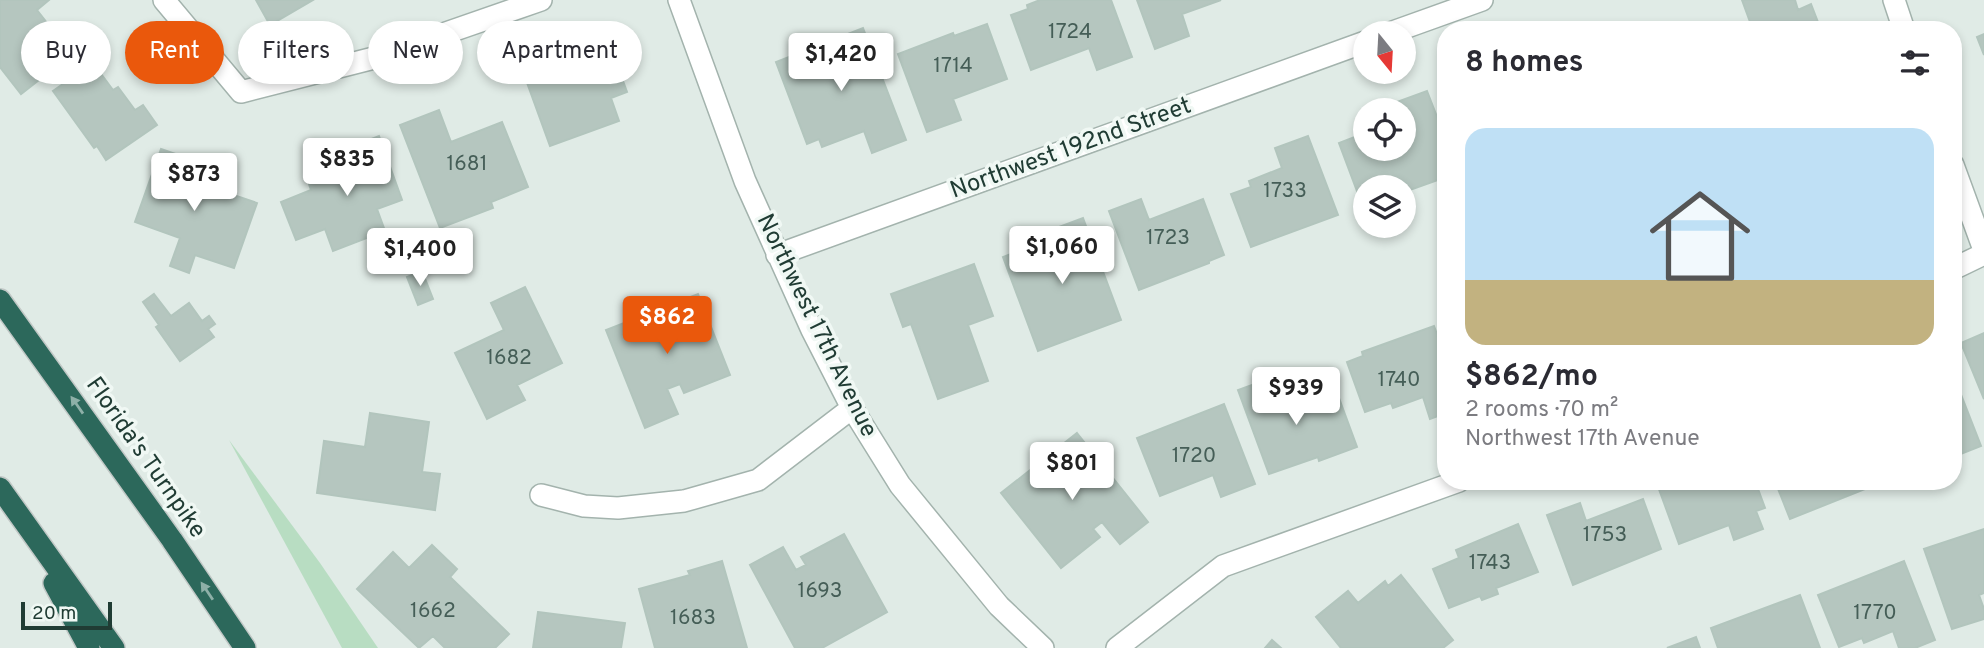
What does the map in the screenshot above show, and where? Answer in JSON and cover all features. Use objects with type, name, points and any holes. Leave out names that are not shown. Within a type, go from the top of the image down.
[{"type":"highway","name":"Florida's Turnpike","points":[[0,300],[172,540],[245,648]]},
{"type":"highway","points":[[0,488],[114,648]]},
{"type":"highway","points":[[14,506],[89,648]]},
{"type":"street","points":[[164,0],[241,92],[374,58],[541,0]]},
{"type":"street","name":"Northwest 17th Avenue","points":[[679,0],[745,181],[777,255],[852,408],[900,485],[999,606],[1042,648]]},
{"type":"street","points":[[1416,24],[1482,0]]},
{"type":"street","points":[[1894,0],[1901,21]]},
{"type":"street","name":"Northwest 192nd Street","points":[[777,255],[1353,47]]},
{"type":"street","points":[[1962,190],[1984,252],[1962,264]]},
{"type":"street","points":[[541,495],[584,506],[618,508],[684,501],[758,480],[852,408]]},
{"type":"street","points":[[1117,648],[1223,565],[1437,489]]},
{"type":"green space","points":[[229,440],[320,563],[378,648],[342,648]]},
{"type":"building","points":[[0,0],[49,0],[37,10],[46,21],[21,21],[21,84],[34,84],[21,94],[0,67]]},
{"type":"building","points":[[256,0],[313,0],[277,21],[268,21]]},
{"type":"building","points":[[1040,0],[1111,0],[1132,57],[1097,70],[1089,48],[1031,70],[1011,15],[1028,9],[1027,5]]},
{"type":"building","points":[[1137,0],[1221,0],[1182,14],[1189,36],[1155,49]]},
{"type":"building","points":[[1742,0],[1795,0],[1798,10],[1811,4],[1818,21],[1750,21]]},
{"type":"building","points":[[987,24],[1007,79],[953,99],[961,120],[927,132],[898,54],[953,33],[954,36]]},
{"type":"building","points":[[863,28],[906,140],[872,153],[864,131],[822,147],[819,139],[807,144],[776,62]]},
{"type":"building","points":[[1984,34],[1984,55],[1977,37]]},
{"type":"building","points":[[63,84],[109,84],[113,90],[118,87],[135,110],[143,105],[157,125],[106,160],[97,146],[94,148],[53,91]]},
{"type":"building","points":[[528,84],[624,84],[627,92],[611,98],[619,121],[550,146]]},
{"type":"building","points":[[1427,91],[1437,117],[1437,180],[1416,188],[1416,175],[1353,175],[1353,180],[1339,143],[1353,138],[1353,161],[1416,161],[1416,98],[1408,98]]},
{"type":"building","points":[[439,110],[451,142],[502,122],[528,187],[491,202],[493,208],[440,228],[400,125]]},
{"type":"building","points":[[379,136],[402,200],[377,209],[385,231],[333,251],[325,229],[296,240],[281,202],[311,190],[309,184],[347,170],[340,151]]},
{"type":"building","points":[[1308,136],[1338,215],[1251,247],[1231,194],[1251,187],[1249,181],[1282,168],[1275,148]]},
{"type":"building","points":[[161,149],[202,163],[195,182],[257,203],[234,268],[195,255],[189,273],[170,266],[180,238],[135,222]]},
{"type":"building","points":[[1141,199],[1149,220],[1203,199],[1224,255],[1139,290],[1109,211]]},
{"type":"building","points":[[1083,218],[1121,320],[1038,351],[1003,257],[1051,239],[1048,231]]},
{"type":"building","points":[[974,264],[993,316],[968,325],[988,381],[938,399],[911,324],[903,327],[891,294]]},
{"type":"building","points":[[422,271],[433,299],[418,305],[407,277]]},
{"type":"building","points":[[525,287],[562,363],[517,385],[525,400],[487,419],[455,353],[504,330],[491,303]]},
{"type":"building","points":[[154,294],[171,316],[189,303],[202,321],[209,316],[215,324],[208,329],[214,337],[180,361],[156,327],[159,325],[143,302]]},
{"type":"building","points":[[698,294],[730,375],[684,393],[680,384],[667,389],[678,414],[645,428],[606,330]]},
{"type":"building","points":[[1434,326],[1437,334],[1437,416],[1430,419],[1423,397],[1393,408],[1391,403],[1365,412],[1347,362],[1363,356],[1362,352]]},
{"type":"building","points":[[1984,333],[1984,399],[1962,345],[1962,343]]},
{"type":"building","points":[[1271,378],[1282,409],[1336,390],[1357,447],[1319,461],[1318,457],[1269,474],[1238,390]]},
{"type":"building","points":[[1962,397],[1981,446],[1962,453]]},
{"type":"building","points":[[1224,404],[1255,484],[1221,497],[1213,475],[1160,496],[1137,438]]},
{"type":"building","points":[[370,413],[429,422],[422,472],[440,474],[435,510],[317,493],[324,441],[365,447]]},
{"type":"building","points":[[1077,433],[1148,522],[1120,544],[1102,522],[1093,529],[1100,537],[1061,568],[1001,493]]},
{"type":"building","points":[[1659,490],[1758,490],[1765,508],[1756,511],[1763,529],[1734,540],[1729,525],[1679,544]]},
{"type":"building","points":[[1779,490],[1862,490],[1790,519]]},
{"type":"building","points":[[1643,499],[1661,549],[1573,585],[1547,515],[1580,503],[1586,521]]},
{"type":"building","points":[[1518,524],[1538,572],[1496,588],[1498,594],[1482,600],[1480,596],[1449,608],[1433,569],[1459,558],[1456,550]]},
{"type":"building","points":[[1984,529],[1984,593],[1979,595],[1984,619],[1952,629],[1924,549]]},
{"type":"building","points":[[844,534],[887,612],[822,648],[795,648],[750,565],[783,547],[796,570],[806,565],[801,557]]},
{"type":"building","points":[[432,545],[457,569],[450,577],[509,634],[495,648],[445,648],[433,636],[419,648],[357,589],[393,552],[409,568]]},
{"type":"building","points":[[722,561],[747,648],[655,648],[639,589],[690,575],[688,571]]},
{"type":"building","points":[[1904,561],[1935,640],[1915,648],[1899,648],[1893,631],[1864,643],[1862,638],[1839,647],[1818,595]]},
{"type":"building","points":[[1401,575],[1453,640],[1443,648],[1341,648],[1316,617],[1348,591],[1358,603],[1385,581],[1388,586]]},
{"type":"building","points":[[1800,595],[1820,648],[1718,648],[1711,628]]},
{"type":"building","points":[[538,612],[625,623],[621,648],[533,648]]},
{"type":"building","points":[[1696,637],[1700,648],[1667,648]]},
{"type":"building","points":[[1272,640],[1281,648],[1265,648]]}]
